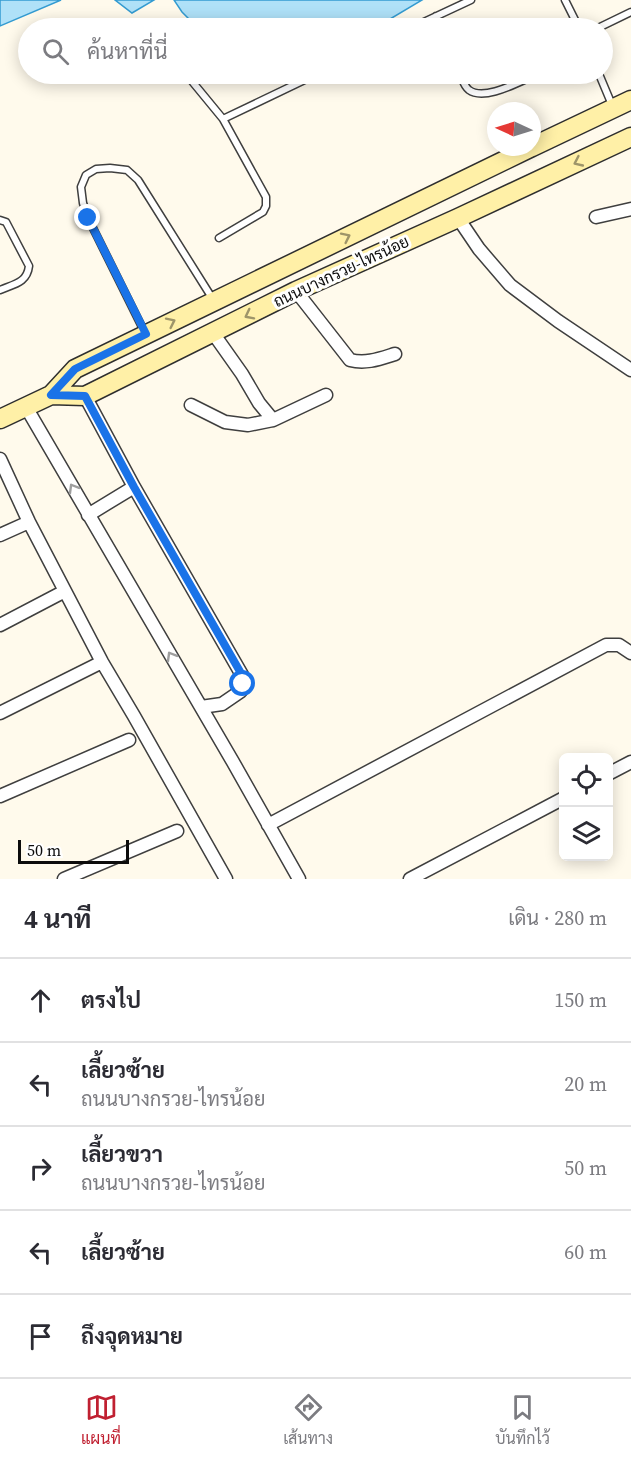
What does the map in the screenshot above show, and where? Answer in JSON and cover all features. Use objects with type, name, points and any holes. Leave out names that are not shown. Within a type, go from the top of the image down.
[{"type":"main road","name":"ถนนบางกรวย-ไทรน้อย","points":[[541,143],[631,100]]},
{"type":"main road","name":"ถนนบางกรวย-ไทรน้อย","points":[[51,395],[85,396],[296,291],[631,137]]},
{"type":"main road","name":"ถนนบางกรวย-ไทรน้อย","points":[[0,419],[51,395],[75,369],[513,156]]},
{"type":"street","points":[[596,217],[631,209]]},
{"type":"street","points":[[458,218],[479,249],[510,285],[558,321],[631,370]]},
{"type":"street","points":[[296,291],[350,360],[369,362],[395,354]]},
{"type":"street","points":[[213,333],[259,403],[273,420]]},
{"type":"street","points":[[191,405],[225,422],[248,425],[273,420],[326,395]]},
{"type":"street","points":[[85,396],[134,487],[242,675],[241,691],[222,704],[201,707]]},
{"type":"street","points":[[26,407],[299,879]]},
{"type":"street","points":[[0,459],[28,522],[102,662],[225,879]]},
{"type":"street","points":[[88,515],[134,487]]},
{"type":"street","points":[[0,535],[28,522]]},
{"type":"street","points":[[0,625],[65,591]]},
{"type":"street","points":[[268,825],[606,645],[619,645],[631,653]]},
{"type":"street","points":[[0,713],[102,662]]},
{"type":"street","points":[[0,796],[129,740]]},
{"type":"street","points":[[613,772],[631,762]]},
{"type":"street","points":[[410,879],[559,801]]},
{"type":"street","points":[[64,879],[177,831]]},
{"type":"lane","points":[[432,18],[471,0]]},
{"type":"lane","points":[[565,0],[574,18]]},
{"type":"lane","points":[[613,21],[631,12]]},
{"type":"lane","points":[[194,84],[223,118],[266,197],[263,212],[219,238]]},
{"type":"lane","points":[[223,118],[296,84]]},
{"type":"lane","points":[[464,84],[470,91],[478,94],[491,93],[513,84]]},
{"type":"lane","points":[[603,84],[614,109]]},
{"type":"lane","points":[[146,334],[101,245],[83,203],[81,187],[86,175],[96,169],[127,170],[138,180],[214,301]]},
{"type":"lane","points":[[0,220],[6,222],[29,266],[24,279],[0,290]]},
{"type":"water","points":[[0,0],[61,0],[18,18],[0,26]]},
{"type":"water","points":[[115,0],[154,0],[132,13]]},
{"type":"water","points":[[174,0],[422,0],[392,18],[188,18]]},
{"type":"route","points":[[88,218],[146,334],[75,369],[51,395],[85,396],[134,487],[242,675],[243,684]]}]
